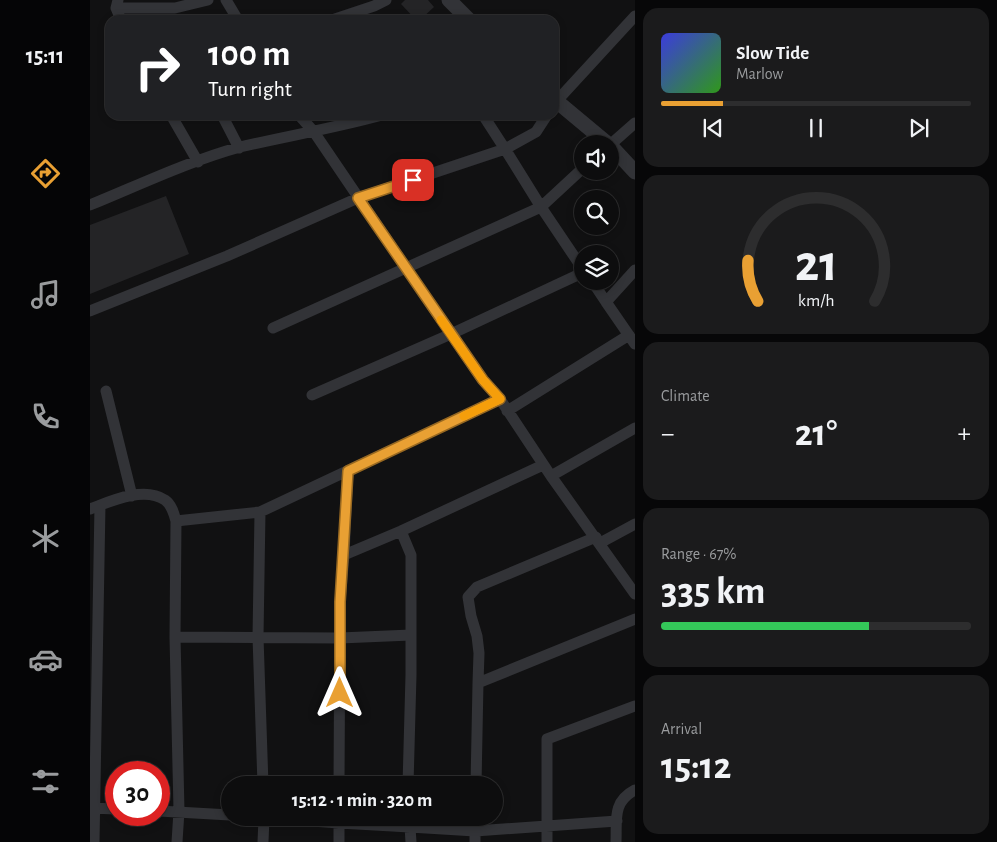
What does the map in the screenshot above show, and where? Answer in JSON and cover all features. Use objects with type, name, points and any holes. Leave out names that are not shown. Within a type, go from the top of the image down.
[{"type":"street","points":[[117,4],[176,8],[208,0]]},
{"type":"street","points":[[226,0],[235,15]]},
{"type":"street","points":[[347,15],[386,0]]},
{"type":"street","points":[[449,0],[463,15]]},
{"type":"street","points":[[176,8],[178,15]]},
{"type":"street","points":[[559,96],[634,16]]},
{"type":"street","points":[[559,105],[596,135]]},
{"type":"street","points":[[174,120],[198,162]]},
{"type":"street","points":[[225,120],[239,148]]},
{"type":"street","points":[[303,120],[314,132],[450,334],[483,380],[500,399],[551,476],[598,540],[634,594]]},
{"type":"street","points":[[90,205],[173,170],[239,148],[362,120]]},
{"type":"street","points":[[486,120],[574,256]]},
{"type":"street","points":[[90,311],[226,256],[358,198],[505,149],[536,132],[544,120]]},
{"type":"street","points":[[619,137],[634,124]]},
{"type":"street","points":[[619,156],[634,172]]},
{"type":"street","points":[[273,328],[541,207],[574,176]]},
{"type":"street","points":[[606,302],[634,270]]},
{"type":"street","points":[[312,395],[574,277]]},
{"type":"street","points":[[508,411],[632,340],[598,290]]},
{"type":"street","points":[[106,391],[132,496]]},
{"type":"street","points":[[176,521],[260,512],[500,399]]},
{"type":"street","points":[[551,476],[634,428]]},
{"type":"street","points":[[344,555],[401,531],[543,464]]},
{"type":"street","points":[[339,776],[340,602],[348,471]]},
{"type":"street","points":[[94,842],[92,808],[95,507],[132,496],[154,496],[166,500],[171,507],[176,521],[175,637],[179,812],[177,842]]},
{"type":"street","points":[[260,512],[258,637],[263,776]]},
{"type":"street","points":[[476,776],[480,653],[468,603],[468,597],[471,592],[634,524]]},
{"type":"street","points":[[401,531],[412,555],[408,776]]},
{"type":"street","points":[[478,683],[634,619]]},
{"type":"street","points":[[175,637],[340,638],[411,635]]},
{"type":"street","points":[[547,842],[547,739],[634,706]]},
{"type":"street","points":[[616,842],[618,805],[624,797],[634,790]]},
{"type":"street","points":[[92,808],[105,809]]},
{"type":"street","points":[[170,812],[221,814]]},
{"type":"street","points":[[428,826],[475,836],[617,821]]},
{"type":"street","points":[[263,842],[264,826]]},
{"type":"street","points":[[339,826],[339,842]]},
{"type":"street","points":[[409,826],[411,842]]},
{"type":"building","points":[[405,0],[428,0],[434,7],[425,15],[411,15],[401,4]]},
{"type":"building","points":[[166,196],[189,254],[90,294],[90,225]]},
{"type":"slow traffic","points":[[441,320],[483,380],[500,399],[464,416]]},
{"type":"route","points":[[340,693],[340,602],[348,471],[500,399],[483,380],[358,198],[413,180]]}]
